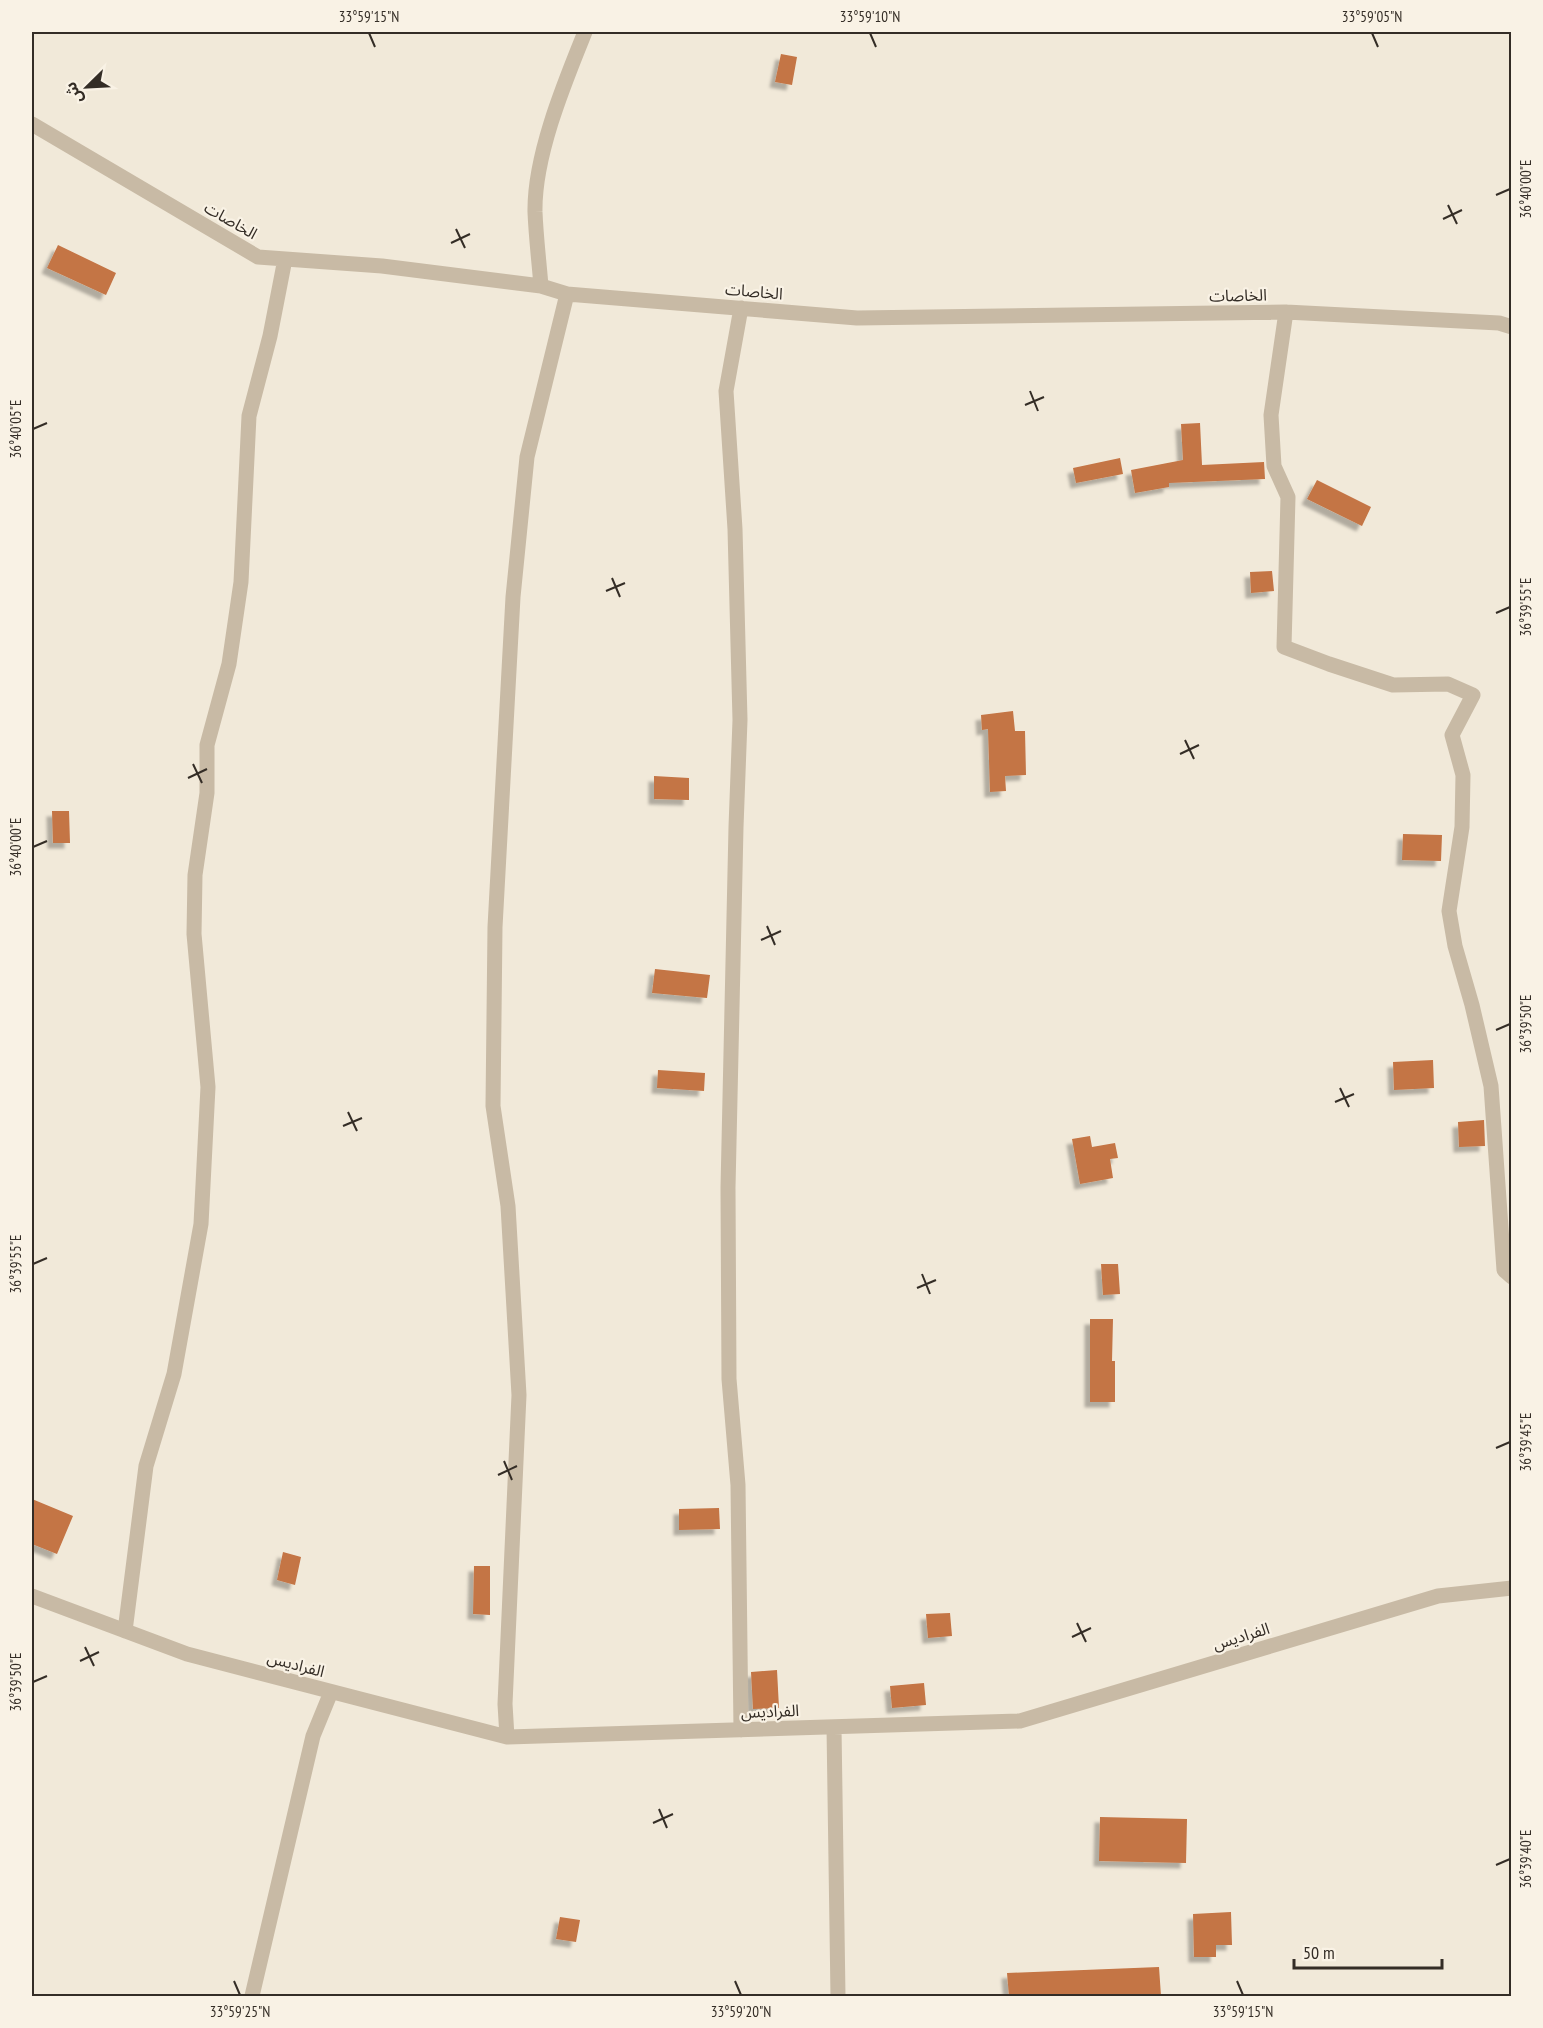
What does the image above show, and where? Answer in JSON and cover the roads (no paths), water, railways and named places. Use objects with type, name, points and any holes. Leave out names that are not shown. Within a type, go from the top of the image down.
[{"type":"street","points":[[541,286],[535,211],[541,160],[562,90],[585,32]]},
{"type":"street","name":"الخاصات","points":[[32,124],[258,257],[382,266],[541,286],[567,294],[857,318],[1286,312],[1499,323],[1512,327]]},
{"type":"street","points":[[124,1631],[146,1467],[174,1374],[201,1224],[208,1087],[194,934],[195,875],[207,792],[207,745],[229,664],[241,582],[249,416],[270,336],[285,259]]},
{"type":"street","points":[[507,1737],[505,1704],[519,1395],[508,1206],[493,1106],[495,927],[513,597],[527,457],[567,294]]},
{"type":"street","points":[[741,308],[726,391],[735,529],[740,720],[735,839],[728,1224],[729,1379],[738,1485],[741,1730]]},
{"type":"street","points":[[1286,312],[1271,415],[1274,466],[1288,497],[1284,648],[1394,685],[1448,684],[1473,695],[1452,735],[1463,775],[1462,827],[1449,910],[1455,946],[1473,1005],[1491,1086],[1504,1270],[1512,1277]]},
{"type":"street","name":"الفراديس","points":[[32,1596],[187,1654],[507,1737],[1020,1721],[1438,1596],[1512,1588]]},
{"type":"street","points":[[252,1996],[313,1736],[331,1692]]},
{"type":"street","points":[[834,1727],[838,1996]]}]
